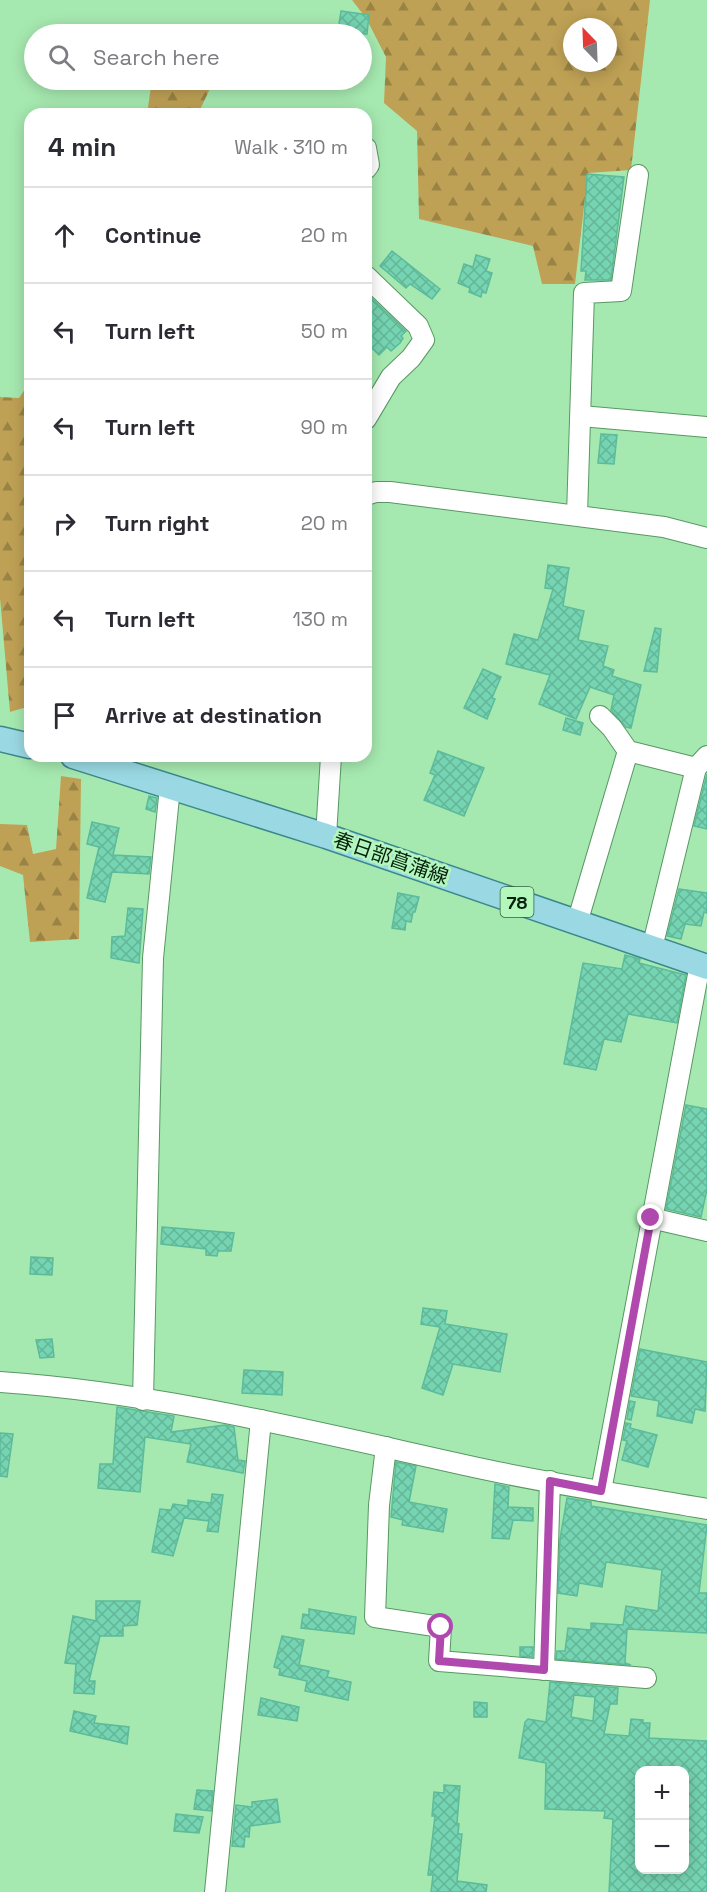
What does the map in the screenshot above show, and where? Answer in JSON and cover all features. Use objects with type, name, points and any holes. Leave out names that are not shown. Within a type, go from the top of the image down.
[{"type":"main road","points":[[0,739],[24,745]]},
{"type":"main road","name":"春日部菖蒲線","points":[[92,762],[326,836],[703,966]]},
{"type":"street","points":[[577,515],[584,293],[621,291],[638,175]]},
{"type":"street","points":[[372,282],[418,326],[424,340],[411,358],[391,377],[372,408]]},
{"type":"street","points":[[581,416],[707,427]]},
{"type":"street","points":[[372,494],[390,492],[577,515],[664,527],[707,538]]},
{"type":"street","points":[[600,716],[612,728],[628,751],[701,762],[652,948]]},
{"type":"street","points":[[577,923],[628,751]]},
{"type":"street","points":[[326,836],[331,762]]},
{"type":"street","points":[[142,1400],[153,958],[170,787]]},
{"type":"street","points":[[601,1491],[651,1218],[703,966]]},
{"type":"street","points":[[651,1218],[707,1231]]},
{"type":"street","points":[[0,1382],[65,1386],[218,1411],[550,1481],[707,1509]]},
{"type":"street","points":[[215,1892],[261,1420]]},
{"type":"street","points":[[386,1447],[379,1505],[375,1617],[441,1627],[439,1661],[646,1678]]},
{"type":"street","points":[[544,1670],[550,1481]]},
{"type":"green space","points":[[352,0],[650,0],[631,170],[588,173],[575,284],[542,284],[533,246],[419,219],[417,131],[384,103],[386,57],[372,30],[372,24],[369,24]]},
{"type":"green space","points":[[151,90],[209,90],[201,108],[148,108]]},
{"type":"green space","points":[[24,391],[24,708],[10,712],[0,598],[0,397],[19,398]]},
{"type":"green space","points":[[61,776],[81,779],[79,939],[30,942],[23,875],[0,866],[0,824],[27,825],[33,854],[56,849]]},
{"type":"building","points":[[341,11],[369,15],[368,24],[339,24]]},
{"type":"building","points":[[587,174],[624,177],[611,280],[585,280],[586,271],[581,271]]},
{"type":"building","points":[[392,251],[440,289],[432,299],[410,284],[406,288],[380,266]]},
{"type":"building","points":[[476,255],[490,259],[486,271],[492,273],[486,293],[482,292],[481,297],[469,292],[470,288],[458,283],[464,264],[473,267]]},
{"type":"building","points":[[372,299],[406,331],[401,336],[403,338],[400,343],[391,351],[387,347],[379,355],[372,348]]},
{"type":"building","points":[[601,434],[617,435],[614,464],[598,463]]},
{"type":"building","points":[[548,565],[569,568],[563,606],[584,611],[578,640],[608,646],[603,666],[614,670],[612,676],[641,685],[631,728],[626,727],[611,710],[614,695],[590,687],[576,719],[539,704],[550,675],[506,664],[514,634],[538,640],[553,589],[545,588]]},
{"type":"building","points":[[655,628],[661,629],[657,672],[644,671]]},
{"type":"building","points":[[483,669],[501,677],[492,698],[495,699],[487,719],[464,708]]},
{"type":"building","points":[[566,718],[583,723],[580,735],[563,730]]},
{"type":"building","points":[[438,751],[484,768],[464,816],[424,800],[435,775],[430,773]]},
{"type":"building","points":[[707,774],[707,829],[694,826]]},
{"type":"building","points":[[149,796],[157,798],[155,812],[146,809]]},
{"type":"building","points":[[92,822],[119,828],[113,855],[151,857],[149,874],[112,872],[105,902],[87,898],[99,847],[87,844]]},
{"type":"building","points":[[679,889],[707,893],[707,913],[704,912],[701,926],[685,924],[681,939],[667,936]]},
{"type":"building","points":[[398,893],[419,897],[411,922],[406,921],[405,930],[392,928]]},
{"type":"building","points":[[128,908],[143,909],[139,963],[111,958],[112,937],[125,936]]},
{"type":"building","points":[[625,955],[640,959],[639,963],[686,975],[677,1023],[628,1014],[621,1042],[604,1039],[596,1070],[564,1064],[583,963],[622,969]]},
{"type":"building","points":[[686,1105],[707,1109],[707,1189],[701,1217],[666,1209]]},
{"type":"building","points":[[162,1227],[234,1233],[231,1251],[218,1251],[217,1256],[206,1255],[206,1249],[161,1244]]},
{"type":"building","points":[[31,1257],[53,1258],[52,1275],[30,1274]]},
{"type":"building","points":[[423,1308],[447,1311],[445,1324],[507,1334],[500,1372],[453,1364],[443,1395],[422,1388],[440,1327],[421,1324]]},
{"type":"building","points":[[52,1339],[54,1357],[40,1358],[36,1340]]},
{"type":"building","points":[[640,1349],[707,1362],[705,1411],[695,1409],[692,1423],[657,1416],[659,1401],[631,1396]]},
{"type":"building","points":[[244,1370],[283,1372],[282,1395],[242,1393]]},
{"type":"building","points":[[630,1401],[635,1402],[631,1420],[627,1419]]},
{"type":"building","points":[[117,1407],[174,1416],[171,1432],[225,1425],[234,1427],[238,1460],[245,1461],[243,1473],[187,1462],[191,1444],[145,1437],[140,1492],[98,1488],[100,1464],[113,1464]]},
{"type":"building","points":[[626,1423],[631,1424],[630,1428],[657,1435],[648,1467],[622,1460],[627,1441],[623,1440]]},
{"type":"building","points":[[0,1433],[13,1434],[7,1477],[0,1476]]},
{"type":"building","points":[[396,1462],[416,1466],[409,1502],[447,1509],[443,1532],[402,1525],[403,1520],[391,1517]]},
{"type":"building","points":[[495,1484],[509,1487],[508,1507],[533,1508],[533,1521],[513,1520],[509,1539],[492,1538]]},
{"type":"building","points":[[212,1494],[223,1495],[218,1532],[207,1531],[209,1521],[184,1518],[173,1556],[152,1552],[160,1509],[171,1510],[173,1504],[188,1506],[188,1500],[211,1503]]},
{"type":"building","points":[[567,1498],[591,1502],[591,1506],[707,1525],[699,1593],[707,1593],[707,1633],[627,1629],[625,1663],[631,1665],[556,1659],[557,1651],[565,1651],[568,1628],[591,1630],[591,1623],[623,1625],[626,1606],[658,1611],[662,1570],[606,1562],[602,1587],[579,1583],[577,1596],[558,1593],[560,1539]]},
{"type":"building","points":[[96,1601],[140,1601],[137,1625],[123,1626],[123,1636],[100,1636],[89,1681],[95,1681],[94,1694],[74,1693],[76,1664],[65,1663],[73,1616],[96,1621]]},
{"type":"building","points":[[309,1609],[356,1617],[354,1634],[301,1628],[303,1614],[309,1615]]},
{"type":"building","points":[[282,1636],[304,1640],[299,1665],[329,1671],[327,1677],[351,1682],[348,1700],[305,1691],[307,1681],[279,1675],[280,1669],[274,1667]]},
{"type":"building","points":[[520,1647],[533,1647],[532,1657],[520,1656]]},
{"type":"building","points":[[550,1682],[618,1688],[617,1704],[610,1704],[604,1734],[629,1736],[631,1719],[650,1723],[649,1738],[707,1741],[707,1892],[609,1892],[613,1819],[604,1818],[605,1811],[545,1809],[546,1763],[519,1758],[525,1722],[528,1719],[546,1722]],"holes":[[[574,1695],[595,1697],[593,1721],[571,1717]]]},
{"type":"building","points":[[261,1698],[299,1707],[297,1721],[258,1715]]},
{"type":"building","points":[[474,1702],[487,1703],[487,1717],[474,1717]]},
{"type":"building","points":[[74,1711],[96,1716],[94,1723],[129,1727],[127,1744],[70,1731]]},
{"type":"building","points":[[444,1785],[460,1786],[457,1823],[459,1824],[458,1834],[462,1834],[457,1881],[487,1885],[486,1892],[431,1892],[433,1875],[428,1875],[435,1816],[432,1816],[434,1792],[444,1793]]},
{"type":"building","points":[[197,1790],[213,1791],[211,1811],[194,1809]]},
{"type":"building","points":[[277,1799],[280,1822],[250,1826],[249,1837],[245,1836],[244,1847],[232,1846],[236,1805],[252,1807],[252,1802]]},
{"type":"building","points":[[176,1814],[203,1817],[199,1833],[174,1831]]},
{"type":"route","points":[[441,1627],[439,1661],[544,1670],[550,1481],[601,1491],[651,1218]]}]
